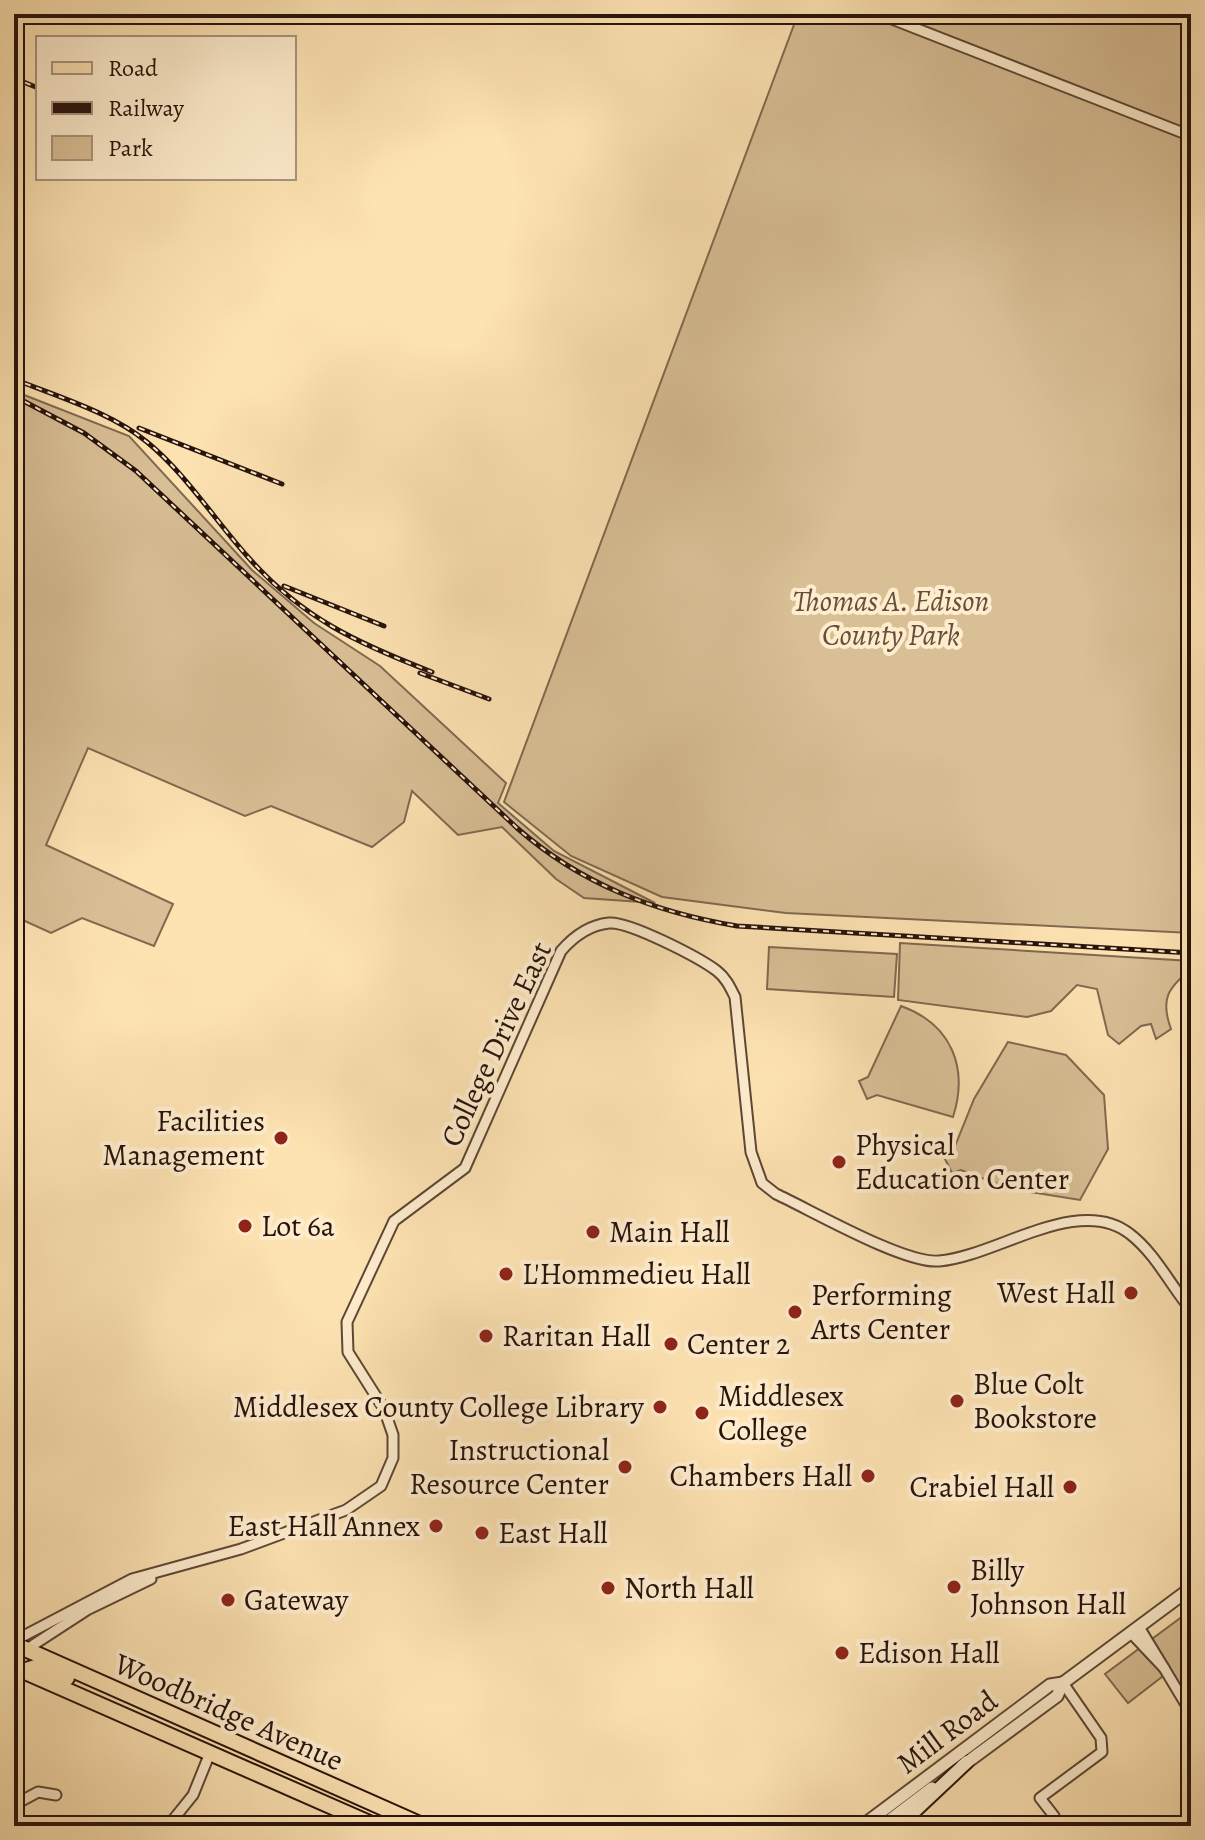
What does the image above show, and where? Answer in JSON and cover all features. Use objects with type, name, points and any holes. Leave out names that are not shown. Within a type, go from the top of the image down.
[{"type":"main road","name":"Woodbridge Avenue","points":[[17,1646],[424,1826]]},
{"type":"main road","points":[[17,1672],[39,1666],[106,1694],[147,1705]]},
{"type":"main road","name":"Woodbridge Avenue","points":[[17,1672],[376,1826]]},
{"type":"main road","points":[[899,1826],[967,1762]]},
{"type":"street","points":[[879,14],[1191,136]]},
{"type":"street","name":"College Drive East","points":[[17,1646],[132,1579],[165,1572],[346,1510],[374,1492],[386,1479],[393,1458],[393,1435],[384,1409],[348,1352],[347,1322],[394,1221],[465,1168],[561,951],[571,939],[598,925],[622,924],[712,968],[729,984],[735,997],[751,1152],[762,1183],[776,1194],[891,1249],[930,1261],[983,1250],[1056,1223],[1111,1222],[1133,1236],[1191,1310]]},
{"type":"street","points":[[17,1646],[165,1572]]},
{"type":"street","name":"Mill Road","points":[[862,1826],[1050,1685],[1063,1683],[1191,1588]]},
{"type":"street","points":[[1135,1630],[1164,1668],[1191,1713]]},
{"type":"street","points":[[1044,1826],[1054,1816],[1040,1798],[1102,1752],[1101,1738],[1063,1683]]},
{"type":"street","name":"Mill Road","points":[[882,1826],[1057,1696],[1063,1683]]},
{"type":"street","points":[[168,1826],[193,1795],[210,1753]]},
{"type":"street","points":[[14,1805],[38,1792],[56,1795]]},
{"type":"green space","name":"Thomas A. Edison County Park","points":[[798,14],[1191,14],[1191,933],[786,913],[662,897],[571,856],[504,802]]},
{"type":"green space","points":[[14,391],[129,436],[252,570],[314,623],[380,666],[506,783],[498,803],[554,851],[655,903],[584,898],[556,879],[502,827],[458,835],[412,791],[404,822],[372,847],[271,806],[245,816],[88,748],[46,845],[173,904],[154,946],[82,918],[51,933],[14,916]]},
{"type":"green space","points":[[900,943],[1191,961],[1191,969],[1168,995],[1166,1010],[1171,1029],[1156,1039],[1151,1024],[1141,1026],[1119,1044],[1108,1035],[1097,989],[1077,985],[1051,1011],[1027,1017],[898,1000]]},
{"type":"green space","points":[[769,947],[897,954],[894,997],[767,989]]},
{"type":"green space","points":[[901,1006],[932,1024],[952,1050],[959,1081],[953,1117],[877,1095],[867,1099],[859,1081],[868,1077]]},
{"type":"green space","points":[[1008,1042],[1066,1055],[1104,1095],[1108,1149],[1080,1200],[1011,1189],[961,1170],[952,1173],[943,1155],[953,1151],[974,1099]]},
{"type":"green space","points":[[1191,1610],[1191,1701],[1167,1673],[1128,1703],[1105,1674]]},
{"type":"railway","points":[[14,78],[36,87]]},
{"type":"railway","points":[[14,379],[83,406],[132,431],[174,468],[248,557],[289,597],[355,639],[432,672]]},
{"type":"railway","points":[[14,396],[84,433],[136,471],[517,828],[567,865],[620,893],[677,913],[737,926],[1191,953]]},
{"type":"railway","points":[[139,428],[282,484]]},
{"type":"railway","points":[[284,586],[384,626]]},
{"type":"railway","points":[[420,673],[489,699]]},
{"type":"place","name":"Facilities Management","points":[[281,1138]]},
{"type":"place","name":"Physical Education Center","points":[[839,1162]]},
{"type":"place","name":"Lot 6a","points":[[245,1226]]},
{"type":"place","name":"Main Hall","points":[[593,1232]]},
{"type":"place","name":"L'Hommedieu Hall","points":[[506,1274]]},
{"type":"place","name":"West Hall","points":[[1131,1293]]},
{"type":"place","name":"Performing Arts Center","points":[[795,1312]]},
{"type":"place","name":"Raritan Hall","points":[[486,1336]]},
{"type":"place","name":"Center 2","points":[[671,1344]]},
{"type":"place","name":"Blue Colt Bookstore","points":[[957,1401]]},
{"type":"place","name":"Middlesex County College Library","points":[[660,1407]]},
{"type":"place","name":"Middlesex College","points":[[702,1413]]},
{"type":"place","name":"Instructional Resource Center","points":[[625,1467]]},
{"type":"place","name":"Chambers Hall","points":[[868,1476]]},
{"type":"place","name":"Crabiel Hall","points":[[1070,1487]]},
{"type":"place","name":"East Hall Annex","points":[[436,1526]]},
{"type":"place","name":"East Hall","points":[[482,1533]]},
{"type":"place","name":"Billy Johnson Hall","points":[[954,1587]]},
{"type":"place","name":"North Hall","points":[[608,1588]]},
{"type":"place","name":"Gateway","points":[[228,1600]]},
{"type":"place","name":"Edison Hall","points":[[842,1653]]}]
